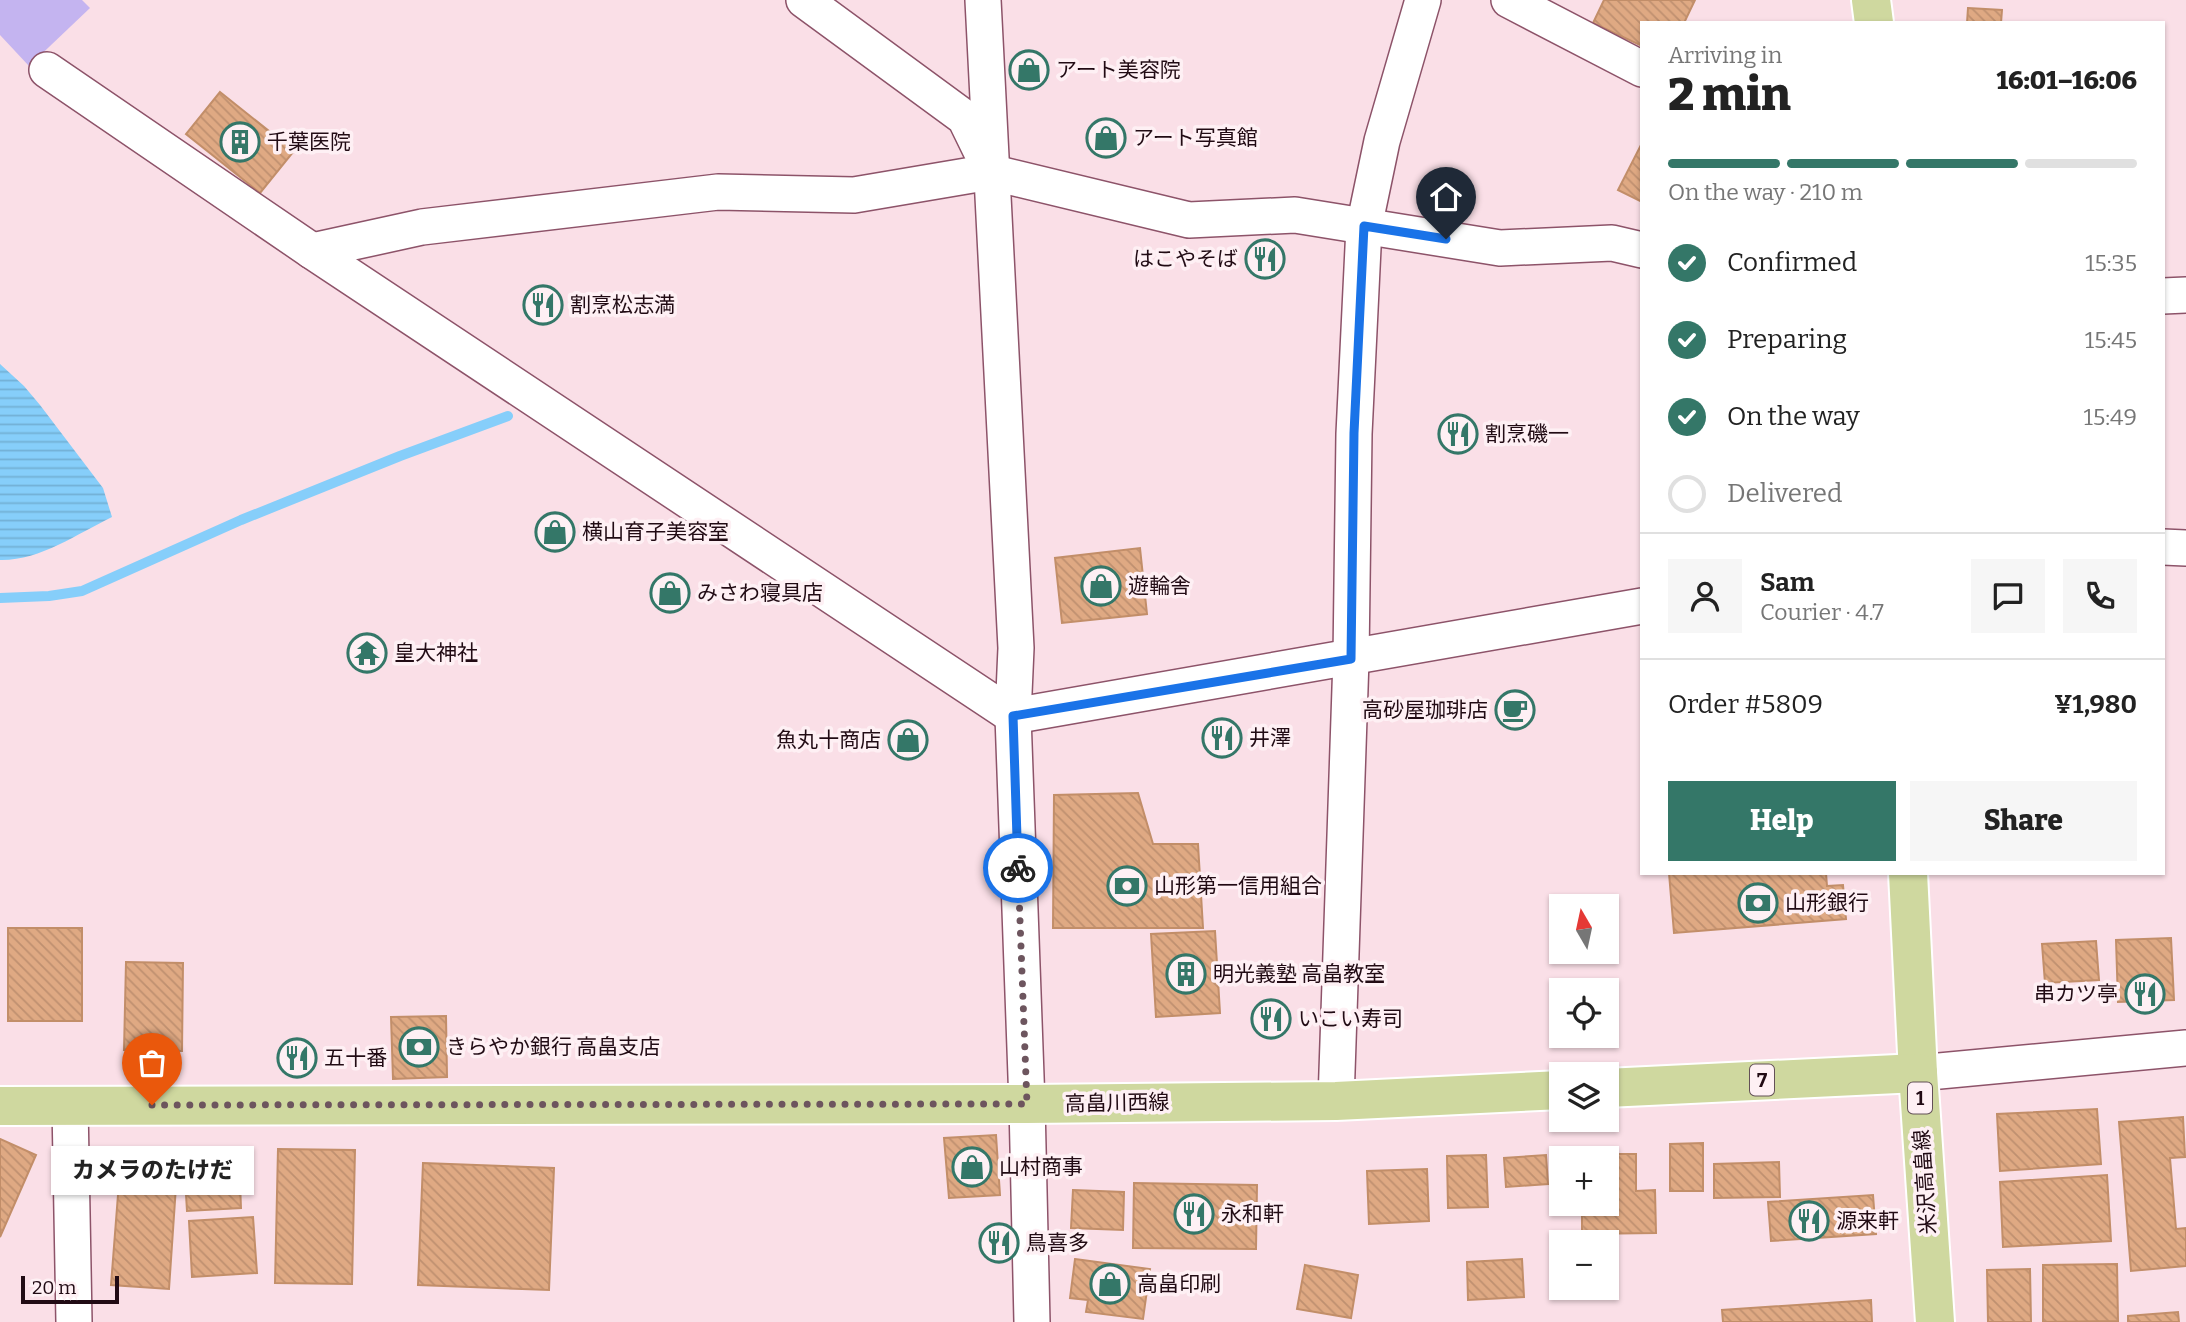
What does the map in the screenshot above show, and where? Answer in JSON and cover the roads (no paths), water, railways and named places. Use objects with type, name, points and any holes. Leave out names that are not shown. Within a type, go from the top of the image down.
[{"type":"main road","points":[[1871,0],[1874,21]]},
{"type":"main road","name":"米沢高畠線","points":[[1908,875],[1935,1322]]},
{"type":"main road","name":"7","points":[[1619,1087],[1918,1073]]},
{"type":"main road","name":"高畠川西線","points":[[0,1106],[1336,1101],[1549,1091]]},
{"type":"street","points":[[804,0],[965,118],[990,172]]},
{"type":"street","points":[[983,0],[1016,648],[1013,716],[1032,1322]]},
{"type":"street","points":[[1336,1101],[1351,659],[1354,433],[1364,226],[1382,141],[1423,0]]},
{"type":"street","points":[[1509,0],[1640,68]]},
{"type":"street","points":[[47,70],[312,251],[1013,716],[1640,606]]},
{"type":"street","points":[[312,251],[422,227],[637,201],[718,192],[854,195],[990,172],[1189,220],[1295,215],[1500,248],[1612,243],[1640,250]]},
{"type":"street","points":[[2165,296],[2186,295]]},
{"type":"street","points":[[2165,547],[2186,548]]},
{"type":"street","points":[[1918,1073],[2186,1048]]},
{"type":"street","points":[[70,1105],[74,1322]]},
{"type":"water","points":[[0,364],[40,405],[103,488],[112,517],[43,551],[0,560]]},
{"type":"waterway","points":[[0,598],[49,596],[82,591],[241,520],[508,416]]},
{"type":"place","name":"アート美容院","points":[[1029,70]]},
{"type":"place","name":"アート写真館","points":[[1106,138]]},
{"type":"place","name":"千葉医院","points":[[240,142]]},
{"type":"place","name":"はこやそば","points":[[1265,259]]},
{"type":"place","name":"割烹松志満","points":[[543,305]]},
{"type":"place","name":"割烹磯一","points":[[1458,434]]},
{"type":"place","name":"横山育子美容室","points":[[555,532]]},
{"type":"place","name":"遊輪舎","points":[[1101,586]]},
{"type":"place","name":"みさわ寝具店","points":[[670,593]]},
{"type":"place","name":"皇大神社","points":[[367,653]]},
{"type":"place","name":"高砂屋珈琲店","points":[[1515,710]]},
{"type":"place","name":"井澤","points":[[1222,738]]},
{"type":"place","name":"魚丸十商店","points":[[908,740]]},
{"type":"place","name":"山形第一信用組合","points":[[1127,886]]},
{"type":"place","name":"山形銀行","points":[[1758,903]]},
{"type":"place","name":"明光義塾 高畠教室","points":[[1186,974]]},
{"type":"place","name":"串カツ亭","points":[[2145,994]]},
{"type":"place","name":"いこい寿司","points":[[1271,1019]]},
{"type":"place","name":"きらやか銀行 高畠支店","points":[[419,1047]]},
{"type":"place","name":"五十番","points":[[297,1058]]},
{"type":"place","name":"カメラのたけだ","points":[[152,1105]]},
{"type":"place","name":"山村商事","points":[[972,1167]]},
{"type":"place","name":"永和軒","points":[[1194,1214]]},
{"type":"place","name":"源来軒","points":[[1809,1221]]},
{"type":"place","name":"鳥喜多","points":[[999,1243]]},
{"type":"place","name":"高畠印刷","points":[[1110,1284]]}]
